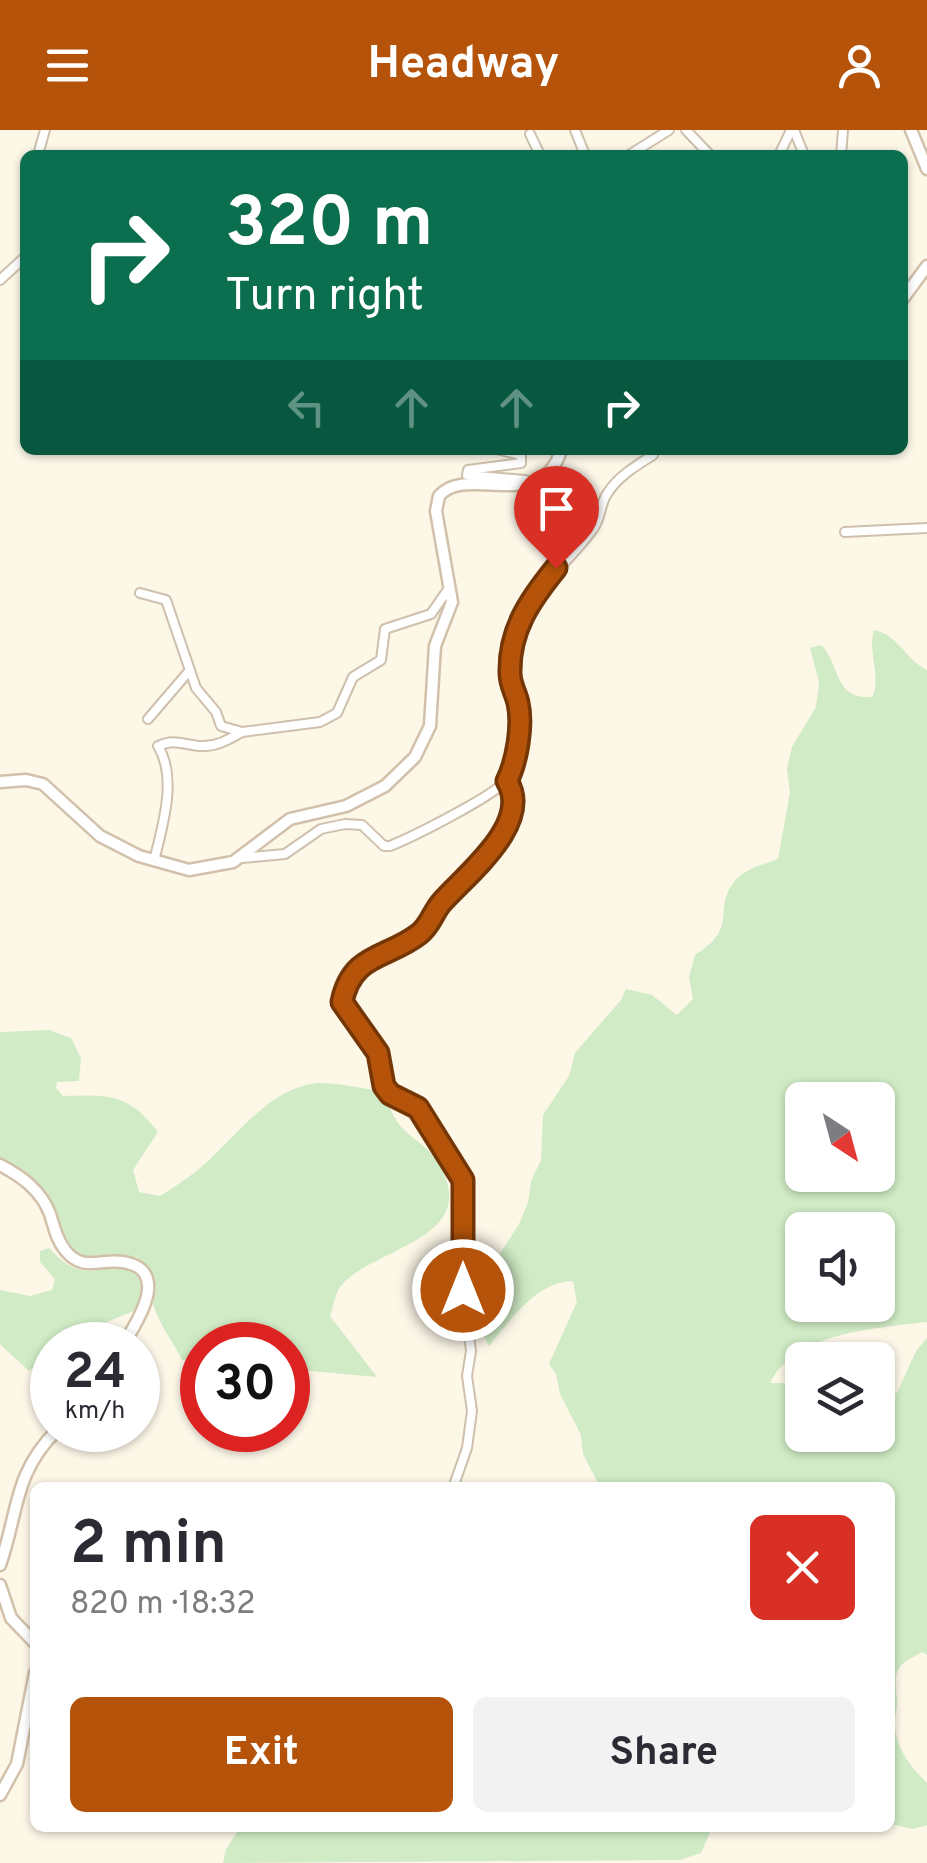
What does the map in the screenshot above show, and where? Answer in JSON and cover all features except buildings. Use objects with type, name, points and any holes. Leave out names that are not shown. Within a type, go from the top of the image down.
[{"type":"street","points":[[637,150],[669,130]]},
{"type":"street","points":[[686,130],[705,150]]},
{"type":"street","points":[[912,130],[927,168]]},
{"type":"street","points":[[530,134],[538,150]]},
{"type":"street","points":[[0,280],[20,262]]},
{"type":"street","points":[[908,292],[927,266]]},
{"type":"street","points":[[521,455],[521,463],[468,470],[467,476],[534,481]]},
{"type":"street","points":[[242,858],[290,819],[358,802],[385,786],[415,756],[430,726],[435,646],[452,602],[452,584],[436,511],[441,492],[454,486],[505,486],[534,481],[552,470],[559,455]]},
{"type":"street","points":[[0,782],[26,780],[43,784],[94,833],[154,862],[189,870],[242,858],[285,854],[321,830],[345,824],[362,825],[384,846],[390,846],[486,799],[507,781],[514,759],[519,705],[511,685],[510,663],[520,617],[556,568],[570,559],[582,539],[592,532],[611,488],[653,455]]},
{"type":"street","points":[[844,532],[927,528]]},
{"type":"street","points":[[154,862],[164,820],[167,776],[158,746],[182,740],[198,746],[221,744],[242,732],[320,722],[337,714],[353,677],[381,660],[385,630],[431,614],[452,584]]},
{"type":"street","points":[[140,593],[166,600],[196,688],[216,712],[221,726],[242,732]]},
{"type":"street","points":[[148,720],[190,670]]},
{"type":"street","points":[[454,1482],[466,1448],[472,1411],[467,1376],[471,1351],[463,1290],[463,1180],[418,1108],[390,1094],[384,1086],[378,1053],[342,1002],[345,989],[366,959],[424,931],[437,907],[504,836],[513,794],[507,781]]},
{"type":"street","points":[[0,1165],[39,1195],[58,1240],[74,1260],[94,1264],[124,1262],[142,1275],[149,1292],[147,1305],[137,1322]]},
{"type":"street","points":[[0,1564],[13,1528],[17,1490],[39,1452]]},
{"type":"street","points":[[0,1585],[11,1618],[30,1638]]},
{"type":"street","points":[[0,1794],[17,1764],[30,1699]]},
{"type":"green space","points":[[874,630],[882,632],[927,670],[927,1322],[862,1330],[820,1342],[785,1342],[785,1364],[770,1383],[785,1383],[785,1452],[895,1452],[895,1393],[927,1338],[927,1655],[923,1652],[906,1661],[898,1671],[895,1724],[895,1482],[597,1482],[549,1364],[577,1302],[573,1281],[536,1295],[489,1346],[482,1333],[482,1282],[528,1203],[531,1181],[541,1160],[543,1115],[569,1076],[575,1053],[626,989],[652,995],[677,1015],[693,999],[689,977],[695,955],[709,945],[722,926],[728,891],[744,873],[778,859],[790,792],[787,769],[792,747],[816,707],[819,682],[810,648],[821,645],[850,693],[872,697],[876,682]]},
{"type":"green space","points":[[49,1030],[71,1038],[81,1058],[79,1081],[57,1082],[56,1088],[63,1096],[116,1099],[147,1119],[158,1132],[133,1170],[139,1192],[160,1196],[199,1169],[260,1111],[288,1092],[320,1083],[383,1091],[396,1120],[438,1162],[448,1186],[448,1205],[426,1233],[353,1275],[337,1293],[330,1316],[377,1377],[310,1371],[310,1322],[180,1322],[180,1356],[154,1307],[153,1276],[145,1265],[136,1257],[101,1260],[75,1254],[46,1198],[22,1173],[0,1158],[0,1032]]},
{"type":"green space","points":[[49,1248],[79,1269],[123,1268],[144,1285],[141,1308],[107,1322],[30,1322],[29,1371],[0,1344],[0,1290],[30,1296],[52,1290],[55,1279],[40,1262],[40,1251]]},
{"type":"green space","points":[[895,1724],[902,1751],[927,1783],[927,1825],[913,1829],[895,1825]]},
{"type":"green space","points":[[237,1832],[710,1832],[701,1853],[680,1860],[223,1863],[226,1849]]},
{"type":"route","points":[[463,1290],[463,1180],[427,1118],[384,1086],[378,1053],[342,1002],[345,989],[366,959],[424,931],[437,907],[504,836],[513,794],[507,781],[514,759],[519,705],[510,678],[512,650],[526,605],[556,568]]}]
